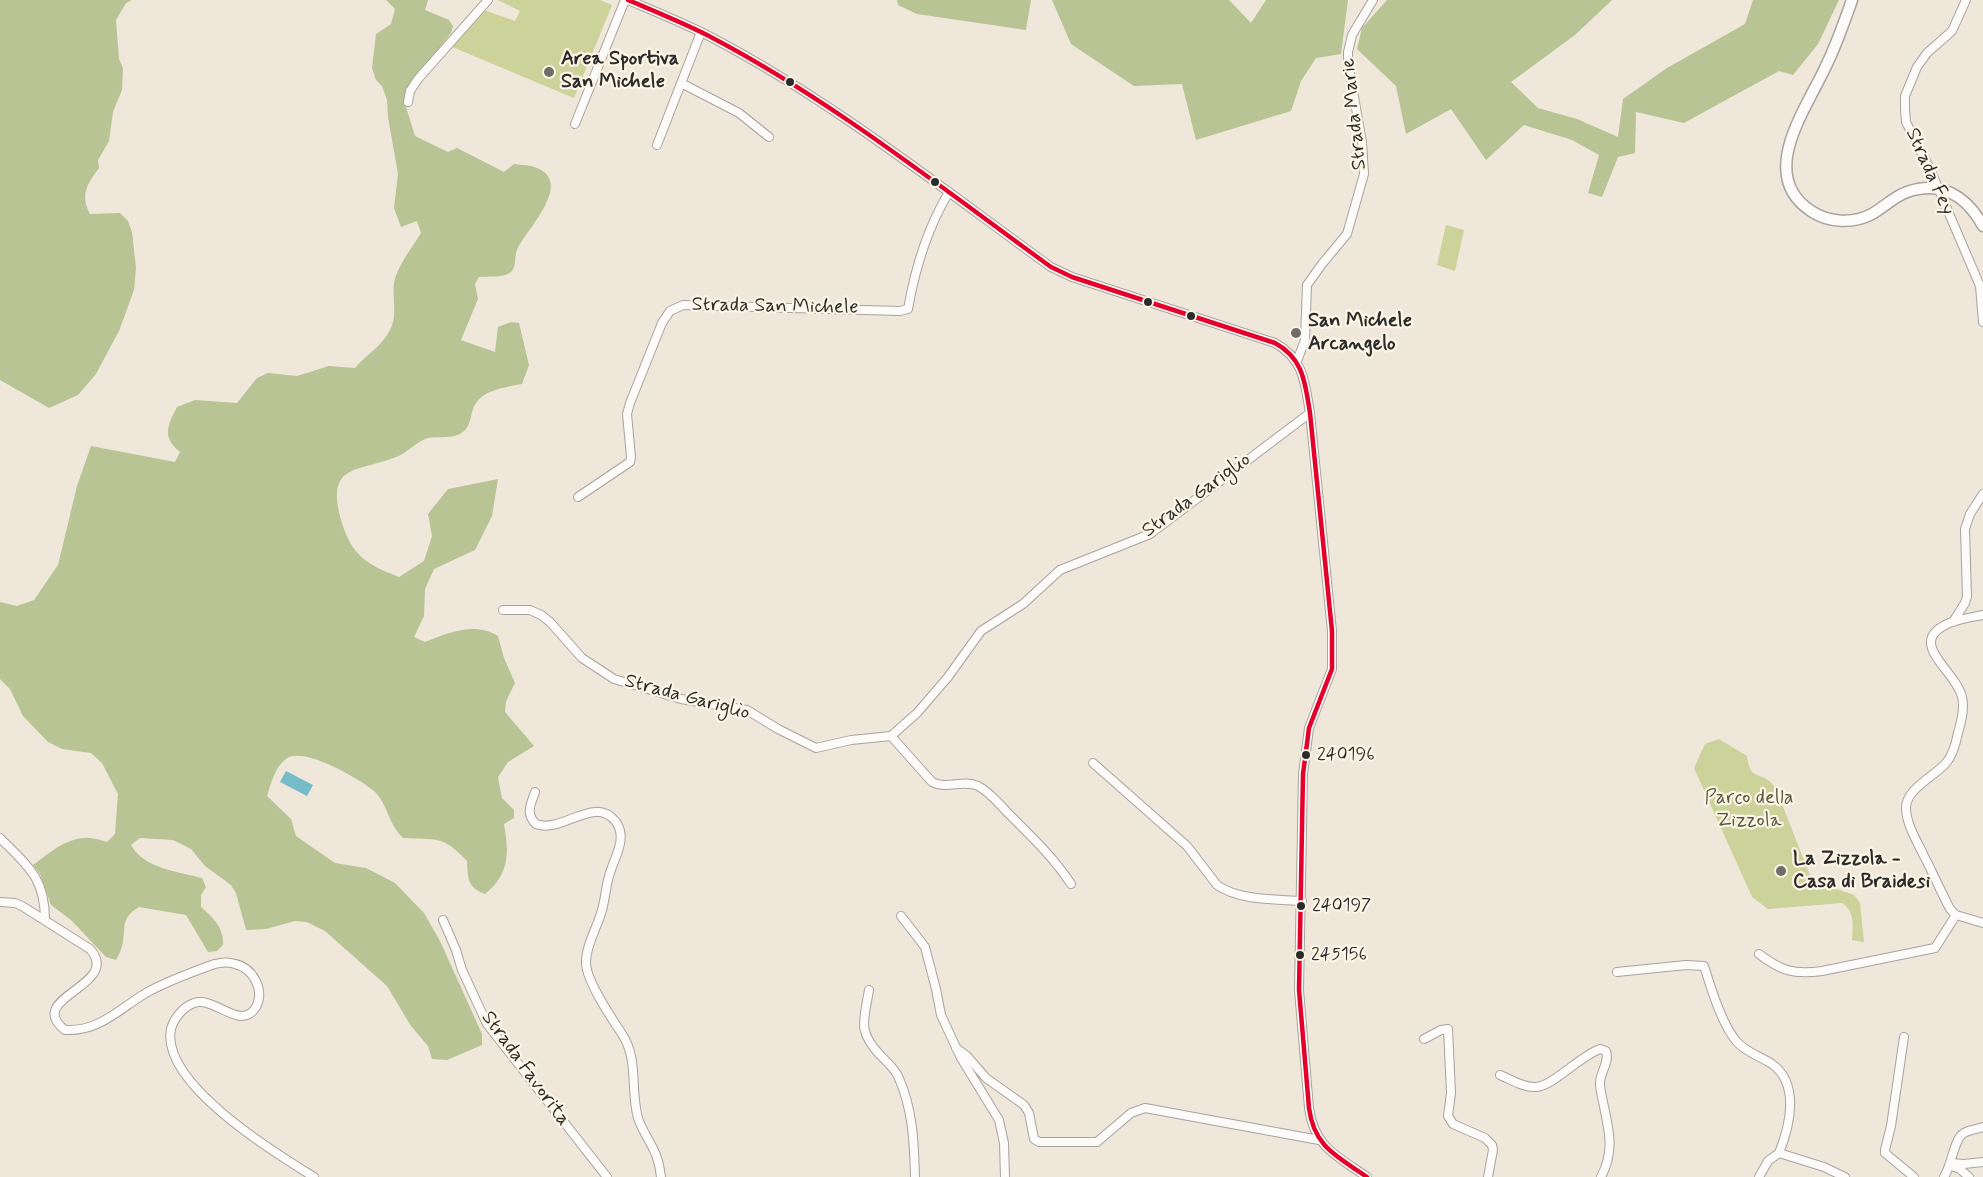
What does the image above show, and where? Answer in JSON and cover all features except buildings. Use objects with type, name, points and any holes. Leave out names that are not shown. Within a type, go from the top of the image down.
[{"type":"main road","points":[[1852,0],[1832,54],[1788,146],[1786,167],[1792,192],[1813,213],[1824,218],[1843,221],[1870,215],[1907,192],[1938,189],[1966,201],[1983,226]]},
{"type":"street","points":[[408,102],[410,91],[417,79],[488,0]]},
{"type":"street","points":[[575,124],[626,0],[648,4],[752,60],[837,113],[1059,271],[1275,343],[1297,361],[1306,387],[1310,413],[1333,659],[1331,676],[1312,718],[1307,738],[1302,806],[1300,1001],[1309,1108],[1312,1126],[1319,1140],[1367,1177]]},
{"type":"street","name":"Strada Marie","points":[[1297,361],[1305,340],[1307,285],[1347,234],[1361,186],[1364,161],[1348,52],[1352,35],[1373,0]]},
{"type":"street","name":"Strada Fey","points":[[1966,0],[1952,31],[1922,59],[1905,96],[1906,122],[1930,169],[1980,286],[1983,322]]},
{"type":"street","points":[[657,145],[701,32]]},
{"type":"street","points":[[681,83],[739,113],[769,137]]},
{"type":"street","name":"Strada San Michele","points":[[578,497],[630,462],[627,414],[663,323],[670,311],[683,305],[900,311],[908,309],[913,281],[921,256],[940,206],[949,192]]},
{"type":"street","name":"Strada Gariglio","points":[[503,610],[530,610],[541,615],[582,658],[614,679],[681,699],[747,710],[816,748],[851,740],[891,736],[917,713],[948,677],[981,631],[1023,604],[1060,570],[1150,534],[1310,413]]},
{"type":"street","points":[[1953,622],[1966,597],[1967,520],[1983,494]]},
{"type":"street","points":[[1983,615],[1953,622],[1940,628],[1930,643],[1933,653],[1955,679],[1961,691],[1963,704],[1958,734],[1947,762],[1911,794],[1906,806],[1910,826],[1950,909],[1956,915],[1983,923]]},
{"type":"street","points":[[891,736],[932,782],[940,786],[970,784],[990,794],[1049,855],[1071,884]]},
{"type":"street","points":[[1093,763],[1181,840],[1217,885],[1223,889],[1236,894],[1262,898],[1302,901]]},
{"type":"street","points":[[535,792],[529,811],[536,824],[549,825],[596,811],[609,816],[620,830],[619,849],[611,869],[586,962],[595,988],[624,1036],[629,1050],[634,1069],[638,1120],[656,1155],[661,1177]]},
{"type":"street","points":[[0,838],[26,864],[39,883],[44,896],[45,920]]},
{"type":"street","points":[[0,902],[15,903],[45,920],[90,950],[97,960],[92,977],[56,1008],[56,1021],[65,1030],[94,1027],[165,983],[210,966],[236,964],[249,971],[259,991],[259,1000],[249,1014],[236,1016],[209,1003],[194,1003],[185,1008],[172,1025],[171,1043],[184,1073],[211,1103],[231,1121],[314,1177]]},
{"type":"street","points":[[1759,954],[1770,963],[1787,971],[1805,974],[1935,948],[1956,915]]},
{"type":"street","points":[[901,916],[925,947],[940,1015],[956,1048],[999,1120],[1004,1143],[1005,1177]]},
{"type":"street","name":"Strada Favorita","points":[[443,920],[462,970],[487,1024],[607,1177]]},
{"type":"street","points":[[1617,972],[1686,965],[1704,966],[1714,999],[1735,1041],[1779,1070],[1785,1080],[1791,1102],[1791,1113],[1779,1153],[1768,1161],[1759,1177]]},
{"type":"street","points":[[869,990],[863,1029],[867,1039],[897,1074],[902,1086],[914,1134],[915,1177]]},
{"type":"street","points":[[1424,1039],[1448,1029],[1451,1093],[1449,1116],[1453,1124],[1485,1138],[1492,1144],[1488,1177]]},
{"type":"street","points":[[1904,1037],[1885,1153],[1914,1177]]},
{"type":"street","points":[[956,1048],[967,1056],[986,1078],[1024,1105],[1029,1113],[1034,1139],[1039,1142],[1096,1142],[1131,1113],[1145,1108],[1319,1140]]},
{"type":"street","points":[[1500,1075],[1535,1088],[1546,1084],[1584,1056],[1600,1049],[1606,1051],[1607,1056],[1600,1087],[1608,1129],[1610,1156],[1601,1177]]},
{"type":"street","points":[[1944,1177],[1951,1164],[1959,1137],[1967,1131],[1983,1127]]},
{"type":"street","points":[[1779,1153],[1824,1167],[1845,1177]]},
{"type":"street","points":[[1951,1164],[1983,1162]]},
{"type":"street","points":[[1951,1164],[1970,1177]]},
{"type":"green space","points":[[0,0],[132,0],[126,3],[116,20],[119,59],[123,68],[122,90],[113,112],[109,141],[98,160],[99,168],[91,179],[85,195],[90,214],[120,213],[128,221],[132,232],[136,268],[134,290],[119,331],[96,374],[78,395],[49,408],[0,380]]},
{"type":"green space","points":[[386,0],[428,0],[425,10],[449,20],[453,26],[451,33],[411,84],[405,104],[415,136],[448,152],[457,148],[504,172],[514,164],[535,167],[547,175],[551,184],[544,207],[517,250],[513,270],[504,275],[479,277],[475,284],[478,299],[461,340],[495,352],[498,327],[511,322],[519,323],[529,365],[522,384],[497,389],[480,398],[474,407],[467,428],[460,434],[428,438],[396,457],[347,474],[341,480],[337,490],[338,504],[346,534],[356,551],[378,568],[399,577],[424,561],[432,536],[428,514],[448,489],[498,479],[492,516],[475,550],[434,569],[425,589],[424,616],[414,637],[425,642],[452,632],[471,629],[480,629],[498,636],[504,658],[515,683],[506,701],[505,712],[534,746],[508,762],[498,777],[502,798],[514,810],[514,818],[504,824],[507,853],[503,870],[499,879],[485,894],[472,885],[468,878],[467,861],[452,847],[439,840],[403,838],[394,827],[379,796],[357,779],[331,765],[305,756],[286,759],[276,771],[267,796],[291,819],[296,836],[335,863],[366,868],[395,883],[424,913],[440,941],[482,1034],[482,1045],[447,1060],[432,1059],[428,1046],[411,1026],[387,986],[325,931],[307,922],[295,921],[266,929],[246,930],[236,893],[231,885],[205,866],[191,849],[173,840],[140,838],[131,845],[137,853],[153,864],[202,878],[206,887],[201,895],[201,907],[220,928],[223,945],[217,951],[208,952],[186,915],[139,907],[126,920],[122,948],[116,960],[106,957],[71,920],[51,905],[40,874],[33,865],[70,841],[87,838],[107,842],[115,834],[118,794],[102,763],[91,753],[62,749],[48,742],[23,716],[10,689],[0,679],[0,602],[17,606],[34,600],[58,565],[77,486],[91,446],[175,462],[180,452],[174,447],[168,431],[177,407],[195,400],[237,403],[257,378],[268,373],[297,376],[329,366],[355,368],[383,341],[390,330],[394,319],[394,283],[401,264],[421,233],[417,221],[401,227],[394,208],[398,174],[387,100],[372,68],[376,34],[391,24],[395,9]]},
{"type":"green space","name":"Area Sportiva San Michele","points":[[498,0],[600,0],[612,5],[574,98],[450,46],[484,10],[515,21],[520,11]]},
{"type":"green space","points":[[897,0],[1031,0],[1026,30],[917,14],[898,5]]},
{"type":"green space","points":[[1052,0],[1229,0],[1251,23],[1266,0],[1348,0],[1341,54],[1316,58],[1301,81],[1291,111],[1196,140],[1182,84],[1134,86],[1071,44]]},
{"type":"green space","points":[[1387,0],[1612,0],[1575,35],[1511,82],[1538,108],[1577,119],[1618,137],[1623,99],[1667,68],[1745,24],[1753,0],[1839,0],[1818,44],[1793,75],[1779,71],[1684,123],[1636,112],[1635,153],[1618,157],[1602,197],[1588,193],[1599,155],[1572,140],[1524,125],[1486,160],[1451,109],[1406,134],[1396,86],[1357,49],[1362,28]]},
{"type":"green space","points":[[1446,225],[1464,230],[1455,271],[1437,265]]},
{"type":"green space","name":"Parco della Zizzola","points":[[1719,739],[1747,756],[1753,773],[1765,778],[1775,787],[1812,880],[1854,895],[1860,903],[1864,942],[1852,940],[1851,915],[1842,903],[1768,909],[1752,897],[1694,768],[1705,744]]},
{"type":"water","points":[[286,771],[313,785],[307,796],[280,782]]},
{"type":"transit line","points":[[628,0],[707,35],[797,87],[883,145],[1051,267],[1072,277],[1275,343],[1285,349],[1298,364],[1310,413],[1332,631],[1332,669],[1309,728],[1303,774],[1299,990],[1309,1108],[1316,1132],[1322,1141],[1337,1156],[1367,1177]]},
{"type":"place","name":"Area Sportiva San Michele","points":[[549,72]]},
{"type":"place","name":"San Michele Arcangelo","points":[[1296,333]]},
{"type":"place","name":"240196","points":[[1306,755]]},
{"type":"place","name":"La Zizzola - Casa di Braidesi","points":[[1781,871]]},
{"type":"place","name":"240197","points":[[1301,906]]},
{"type":"place","name":"245156","points":[[1300,955]]}]
